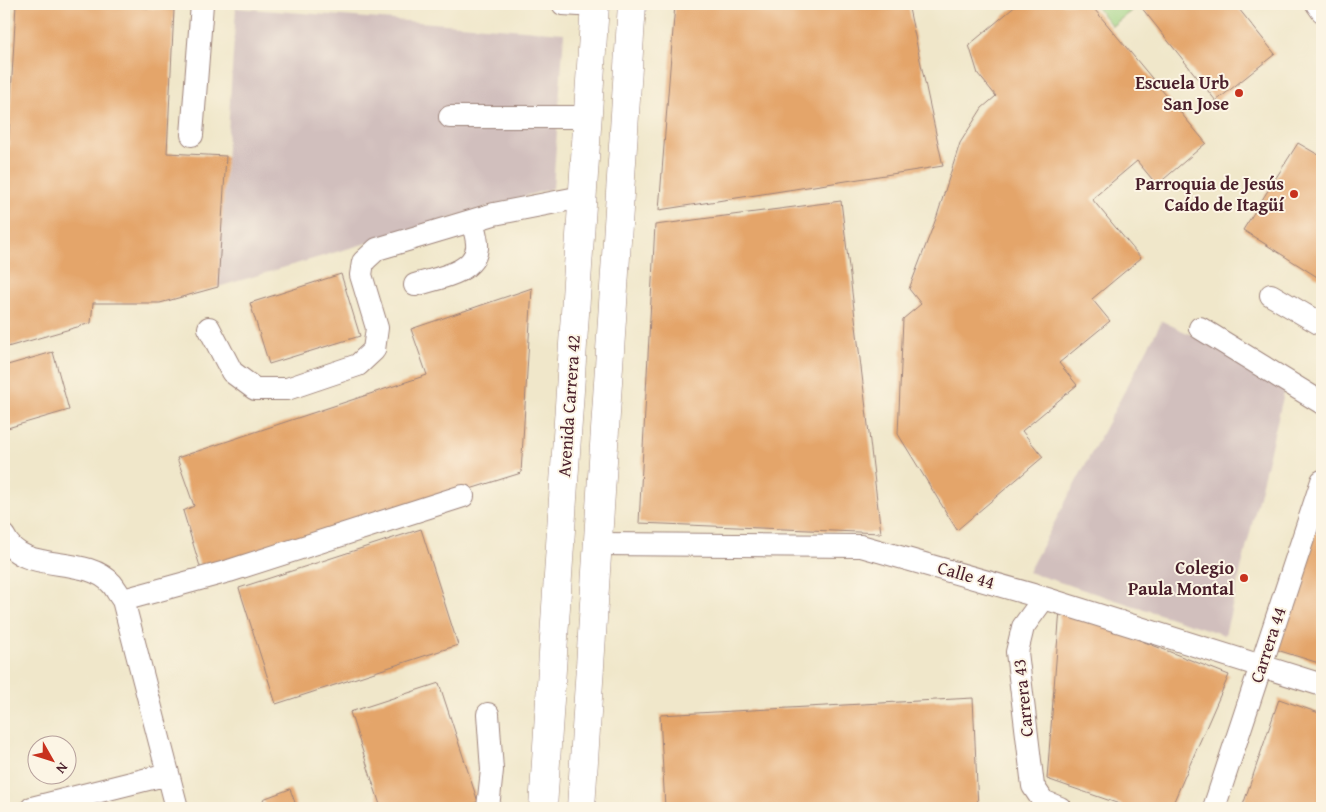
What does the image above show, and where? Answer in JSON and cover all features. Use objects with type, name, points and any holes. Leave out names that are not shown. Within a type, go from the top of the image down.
[{"type":"highway","name":"Avenida Carrera 42","points":[[543,808],[595,5]]},
{"type":"highway","name":"Avenida Carrera 42","points":[[581,808],[631,7]]},
{"type":"street","points":[[192,135],[202,4]]},
{"type":"street","points":[[563,4],[595,5]]},
{"type":"street","points":[[1317,4],[1322,11]]},
{"type":"street","points":[[450,117],[588,117]]},
{"type":"street","points":[[209,328],[232,372],[256,389],[287,389],[358,365],[374,350],[377,328],[361,275],[363,262],[377,250],[494,214],[582,197]]},
{"type":"street","points":[[415,285],[464,269],[474,260],[477,247],[472,221]]},
{"type":"street","points":[[1271,295],[1322,325]]},
{"type":"street","points":[[1200,328],[1322,403]]},
{"type":"street","name":"Carrera 44","points":[[1214,808],[1318,508],[1322,481]]},
{"type":"street","points":[[122,600],[229,571],[463,496]]},
{"type":"street","points":[[4,536],[8,544],[22,556],[89,569],[112,583],[122,600],[177,808]]},
{"type":"street","name":"Calle 44","points":[[597,544],[861,546],[1044,598],[1322,685]]},
{"type":"street","name":"Carrera 43","points":[[1044,598],[1023,627],[1018,652],[1032,786],[1051,805]]},
{"type":"street","points":[[488,714],[492,770],[488,808]]},
{"type":"street","points":[[32,808],[168,774]]},
{"type":"shaded area","points":[[236,8],[564,33],[553,188],[218,287]]},
{"type":"shaded area","points":[[1162,321],[1287,381],[1225,635],[1028,572]]},
{"type":"green space","points":[[1094,4],[1140,4],[1112,26]]},
{"type":"building","points":[[16,4],[98,4],[174,10],[167,153],[226,156],[218,287],[160,303],[93,303],[91,323],[4,348],[4,222]]},
{"type":"building","points":[[675,4],[908,4],[943,166],[659,210]]},
{"type":"building","points":[[1018,4],[1090,4],[1206,143],[1157,185],[1137,161],[1092,199],[1141,258],[1092,299],[1110,321],[1059,363],[1077,385],[1022,431],[1043,457],[957,530],[898,434],[903,319],[921,304],[909,289],[937,216],[960,143],[982,108],[996,96],[978,74],[969,45]]},
{"type":"building","points":[[1145,4],[1235,4],[1275,54],[1216,101],[1141,7]]},
{"type":"building","name":"Parroquia de Jesús Caído de Itagüí","points":[[1298,143],[1322,157],[1322,280],[1243,230]]},
{"type":"building","points":[[841,201],[881,533],[639,523],[655,225]]},
{"type":"building","points":[[341,274],[360,336],[269,364],[250,303]]},
{"type":"building","points":[[532,288],[521,473],[202,573],[183,511],[194,506],[177,458],[427,375],[411,329]]},
{"type":"building","points":[[53,352],[69,410],[4,429],[4,366]]},
{"type":"building","points":[[1322,511],[1322,664],[1277,650]]},
{"type":"building","points":[[421,529],[458,645],[276,704],[239,588]]},
{"type":"building","points":[[1060,609],[1229,675],[1171,808],[1131,808],[1047,779]]},
{"type":"building","points":[[439,683],[478,802],[459,808],[381,808],[350,712]]},
{"type":"building","points":[[973,698],[978,808],[665,808],[660,715]]},
{"type":"building","points":[[1279,699],[1322,714],[1322,808],[1242,808]]},
{"type":"building","points":[[290,789],[297,808],[267,808],[263,799]]},
{"type":"place","name":"Escuela Urb San Jose","points":[[1239,93]]},
{"type":"place","name":"Parroquia de Jesús Caído de Itagüí","points":[[1294,194]]},
{"type":"place","name":"Colegio Paula Montal","points":[[1244,578]]}]
